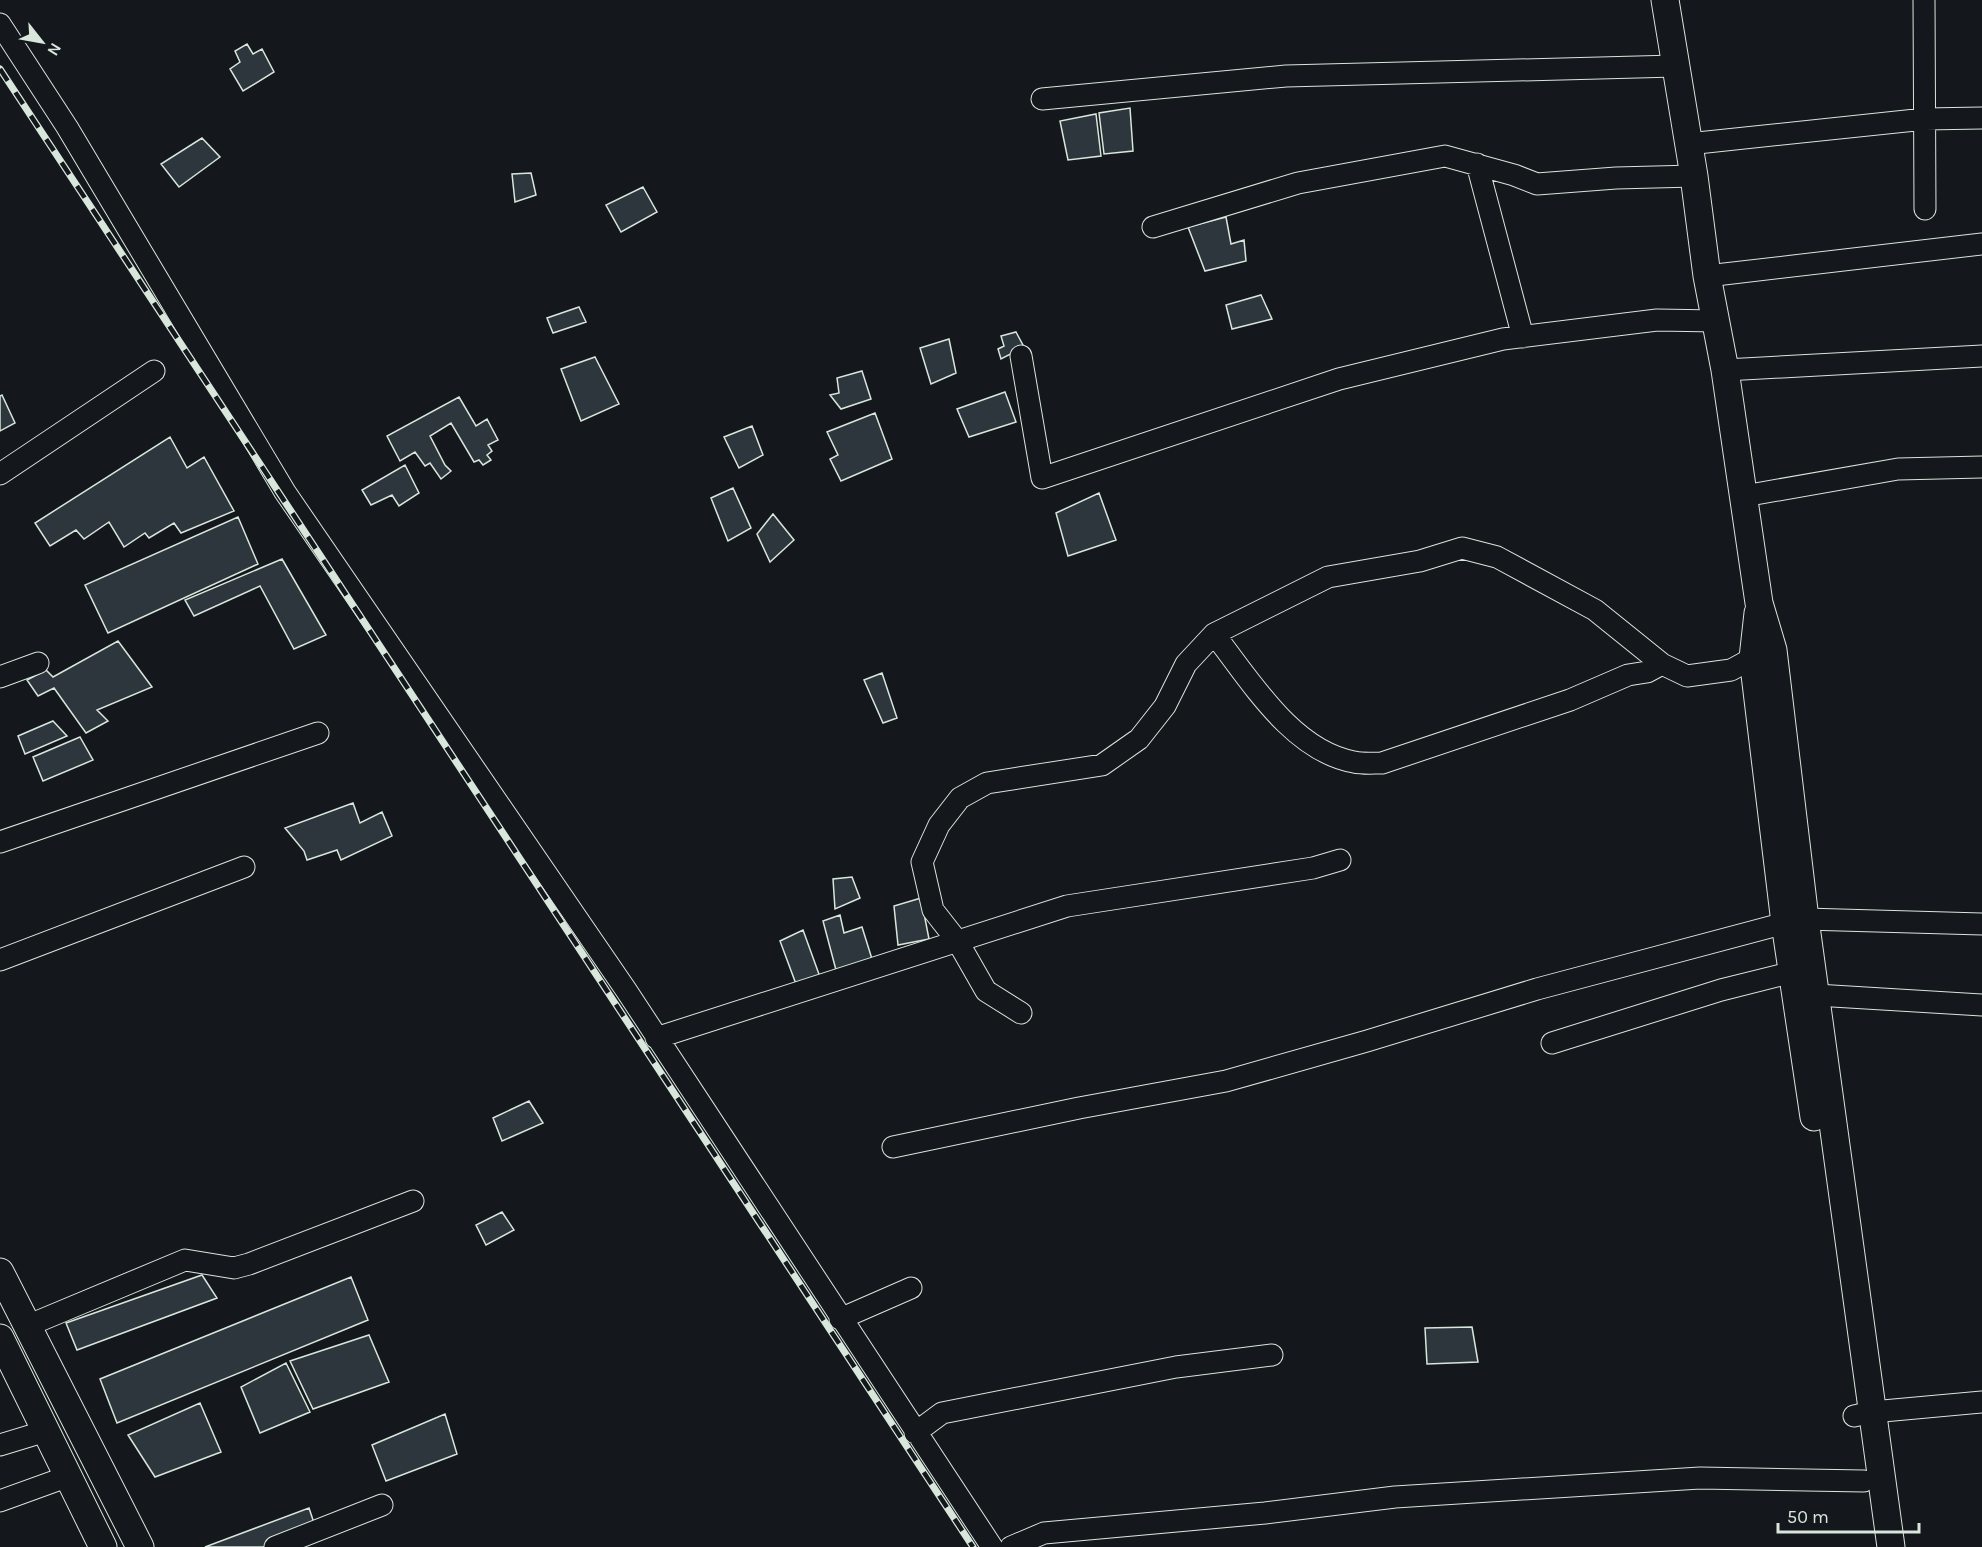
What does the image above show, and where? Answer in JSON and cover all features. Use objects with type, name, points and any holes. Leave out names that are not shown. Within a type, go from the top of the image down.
[{"type":"main road","points":[[1665,0],[1694,176],[1707,276],[1725,370],[1759,603],[1773,650],[1795,921],[1793,972],[1863,1414],[1891,1547]]},
{"type":"main road","points":[[1759,603],[1753,658],[1795,921],[1816,995],[1863,1414],[1863,1481],[1872,1547]]},
{"type":"main road","points":[[0,1272],[140,1547]]},
{"type":"main road","points":[[0,1338],[69,1476],[98,1545]]},
{"type":"street","points":[[1924,0],[1925,209]]},
{"type":"street","points":[[0,24],[67,127],[285,492],[656,1038],[992,1547]]},
{"type":"street","points":[[1042,99],[1286,76],[1675,66]]},
{"type":"street","points":[[1688,144],[1925,119],[1982,118]]},
{"type":"street","points":[[1153,227],[1298,183],[1444,156],[1477,164],[1537,184],[1616,178],[1694,176]]},
{"type":"street","points":[[1477,164],[1523,337]]},
{"type":"street","points":[[1707,276],[1982,244]]},
{"type":"street","points":[[1021,356],[1042,478],[1339,379],[1503,339],[1657,320],[1717,321]]},
{"type":"street","points":[[1725,370],[1982,356]]},
{"type":"street","points":[[0,474],[154,370]]},
{"type":"street","points":[[1744,496],[1898,469],[1982,467]]},
{"type":"street","points":[[1021,1013],[986,991],[958,942],[933,910],[922,862],[939,825],[960,798],[987,783],[1102,765],[1139,739],[1165,706],[1186,664],[1214,634],[1328,577],[1420,561],[1462,548],[1497,557],[1596,610],[1662,664],[1687,676],[1731,670],[1753,658]]},
{"type":"street","points":[[1214,634],[1279,718],[1324,753],[1354,762],[1382,763],[1570,700],[1628,675],[1647,672],[1662,664]]},
{"type":"street","points":[[0,677],[38,663]]},
{"type":"street","points":[[0,842],[318,733]]},
{"type":"street","points":[[656,1038],[1067,906],[1313,868],[1340,860]]},
{"type":"street","points":[[0,960],[244,867]]},
{"type":"street","points":[[893,1147],[1079,1108],[1226,1081],[1537,989],[1795,921],[1982,924]]},
{"type":"street","points":[[1552,1043],[1720,990],[1793,972]]},
{"type":"street","points":[[1816,995],[1982,1005]]},
{"type":"street","points":[[27,1326],[185,1260],[234,1268],[413,1201]]},
{"type":"street","points":[[840,1319],[911,1288]]},
{"type":"street","points":[[915,1432],[942,1413],[1176,1367],[1272,1355]]},
{"type":"street","points":[[1863,1414],[1982,1402]]},
{"type":"street","points":[[0,1445],[46,1431]]},
{"type":"street","points":[[0,1501],[69,1476]]},
{"type":"street","points":[[1011,1547],[1044,1533],[1265,1513],[1395,1497],[1700,1478],[1863,1481]]},
{"type":"street","points":[[274,1547],[382,1504]]},
{"type":"building","points":[[247,44],[253,54],[262,49],[274,72],[243,91],[230,69],[240,62],[235,51]]},
{"type":"building","points":[[1130,108],[1133,151],[1104,154],[1099,113]]},
{"type":"building","points":[[1096,114],[1101,156],[1068,160],[1060,121]]},
{"type":"building","points":[[202,138],[220,157],[179,187],[161,164]]},
{"type":"building","points":[[531,173],[536,195],[515,202],[512,174]]},
{"type":"building","points":[[643,187],[657,212],[621,232],[606,205]]},
{"type":"building","points":[[1226,217],[1231,244],[1244,240],[1246,261],[1205,271],[1188,227]]},
{"type":"building","points":[[1261,295],[1272,319],[1232,329],[1226,305]]},
{"type":"building","points":[[579,307],[586,322],[553,333],[547,318]]},
{"type":"building","points":[[1016,332],[1024,347],[1001,359],[998,349],[1004,346],[1001,336]]},
{"type":"building","points":[[949,339],[956,373],[931,384],[920,348]]},
{"type":"building","points":[[595,357],[619,404],[581,421],[561,369]]},
{"type":"building","points":[[862,371],[871,399],[841,409],[830,395],[839,393],[837,378]]},
{"type":"building","points":[[1005,392],[1016,422],[969,437],[957,409]]},
{"type":"building","points":[[2,395],[15,423],[0,431],[0,396]]},
{"type":"building","points":[[459,397],[476,426],[487,419],[498,440],[488,445],[492,451],[487,455],[491,460],[483,465],[479,460],[474,462],[451,423],[430,436],[445,465],[451,471],[441,479],[430,463],[425,466],[415,452],[400,461],[387,436]]},
{"type":"building","points":[[875,413],[892,459],[841,481],[830,459],[838,455],[827,432]]},
{"type":"building","points":[[752,426],[763,455],[739,468],[724,437]]},
{"type":"building","points":[[170,437],[187,468],[204,457],[234,511],[181,533],[174,523],[149,538],[145,533],[124,547],[109,522],[84,539],[76,530],[50,546],[35,523]]},
{"type":"building","points":[[405,465],[419,493],[399,506],[392,495],[371,505],[362,490]]},
{"type":"building","points":[[733,488],[751,528],[728,541],[711,498]]},
{"type":"building","points":[[1099,493],[1116,540],[1068,556],[1056,513]]},
{"type":"building","points":[[773,514],[794,540],[770,562],[757,534]]},
{"type":"building","points":[[238,517],[258,564],[108,633],[85,585]]},
{"type":"building","points":[[282,559],[326,635],[294,649],[260,586],[194,616],[185,600]]},
{"type":"building","points":[[118,641],[152,687],[97,710],[108,721],[86,733],[54,688],[38,696],[27,680],[46,670],[53,677]]},
{"type":"building","points":[[882,673],[897,718],[883,723],[864,680]]},
{"type":"building","points":[[53,721],[67,736],[25,754],[18,736]]},
{"type":"building","points":[[80,737],[93,760],[43,781],[33,757]]},
{"type":"building","points":[[353,803],[360,823],[382,812],[392,836],[341,860],[337,850],[307,860],[304,851],[285,828]]},
{"type":"building","points":[[852,877],[860,898],[835,909],[833,879]]},
{"type":"building","points":[[921,898],[929,939],[898,945],[894,906]]},
{"type":"building","points":[[840,915],[844,933],[862,927],[872,959],[836,970],[823,921]]},
{"type":"building","points":[[803,930],[820,977],[796,984],[780,941]]},
{"type":"building","points":[[529,1101],[543,1123],[502,1141],[493,1118]]},
{"type":"building","points":[[502,1212],[514,1230],[486,1245],[476,1225]]},
{"type":"building","points":[[202,1275],[217,1298],[77,1350],[66,1323]]},
{"type":"building","points":[[351,1277],[368,1320],[117,1423],[100,1379]]},
{"type":"building","points":[[1472,1327],[1478,1362],[1427,1364],[1425,1328]]},
{"type":"building","points":[[369,1335],[389,1382],[313,1409],[290,1361]]},
{"type":"building","points":[[286,1363],[310,1412],[260,1433],[241,1387]]},
{"type":"building","points":[[200,1403],[221,1452],[155,1477],[128,1435]]},
{"type":"building","points":[[445,1414],[457,1454],[386,1481],[372,1445]]},
{"type":"building","points":[[309,1508],[318,1535],[287,1547],[205,1547]]},
{"type":"railway","points":[[0,69],[973,1547]]}]
